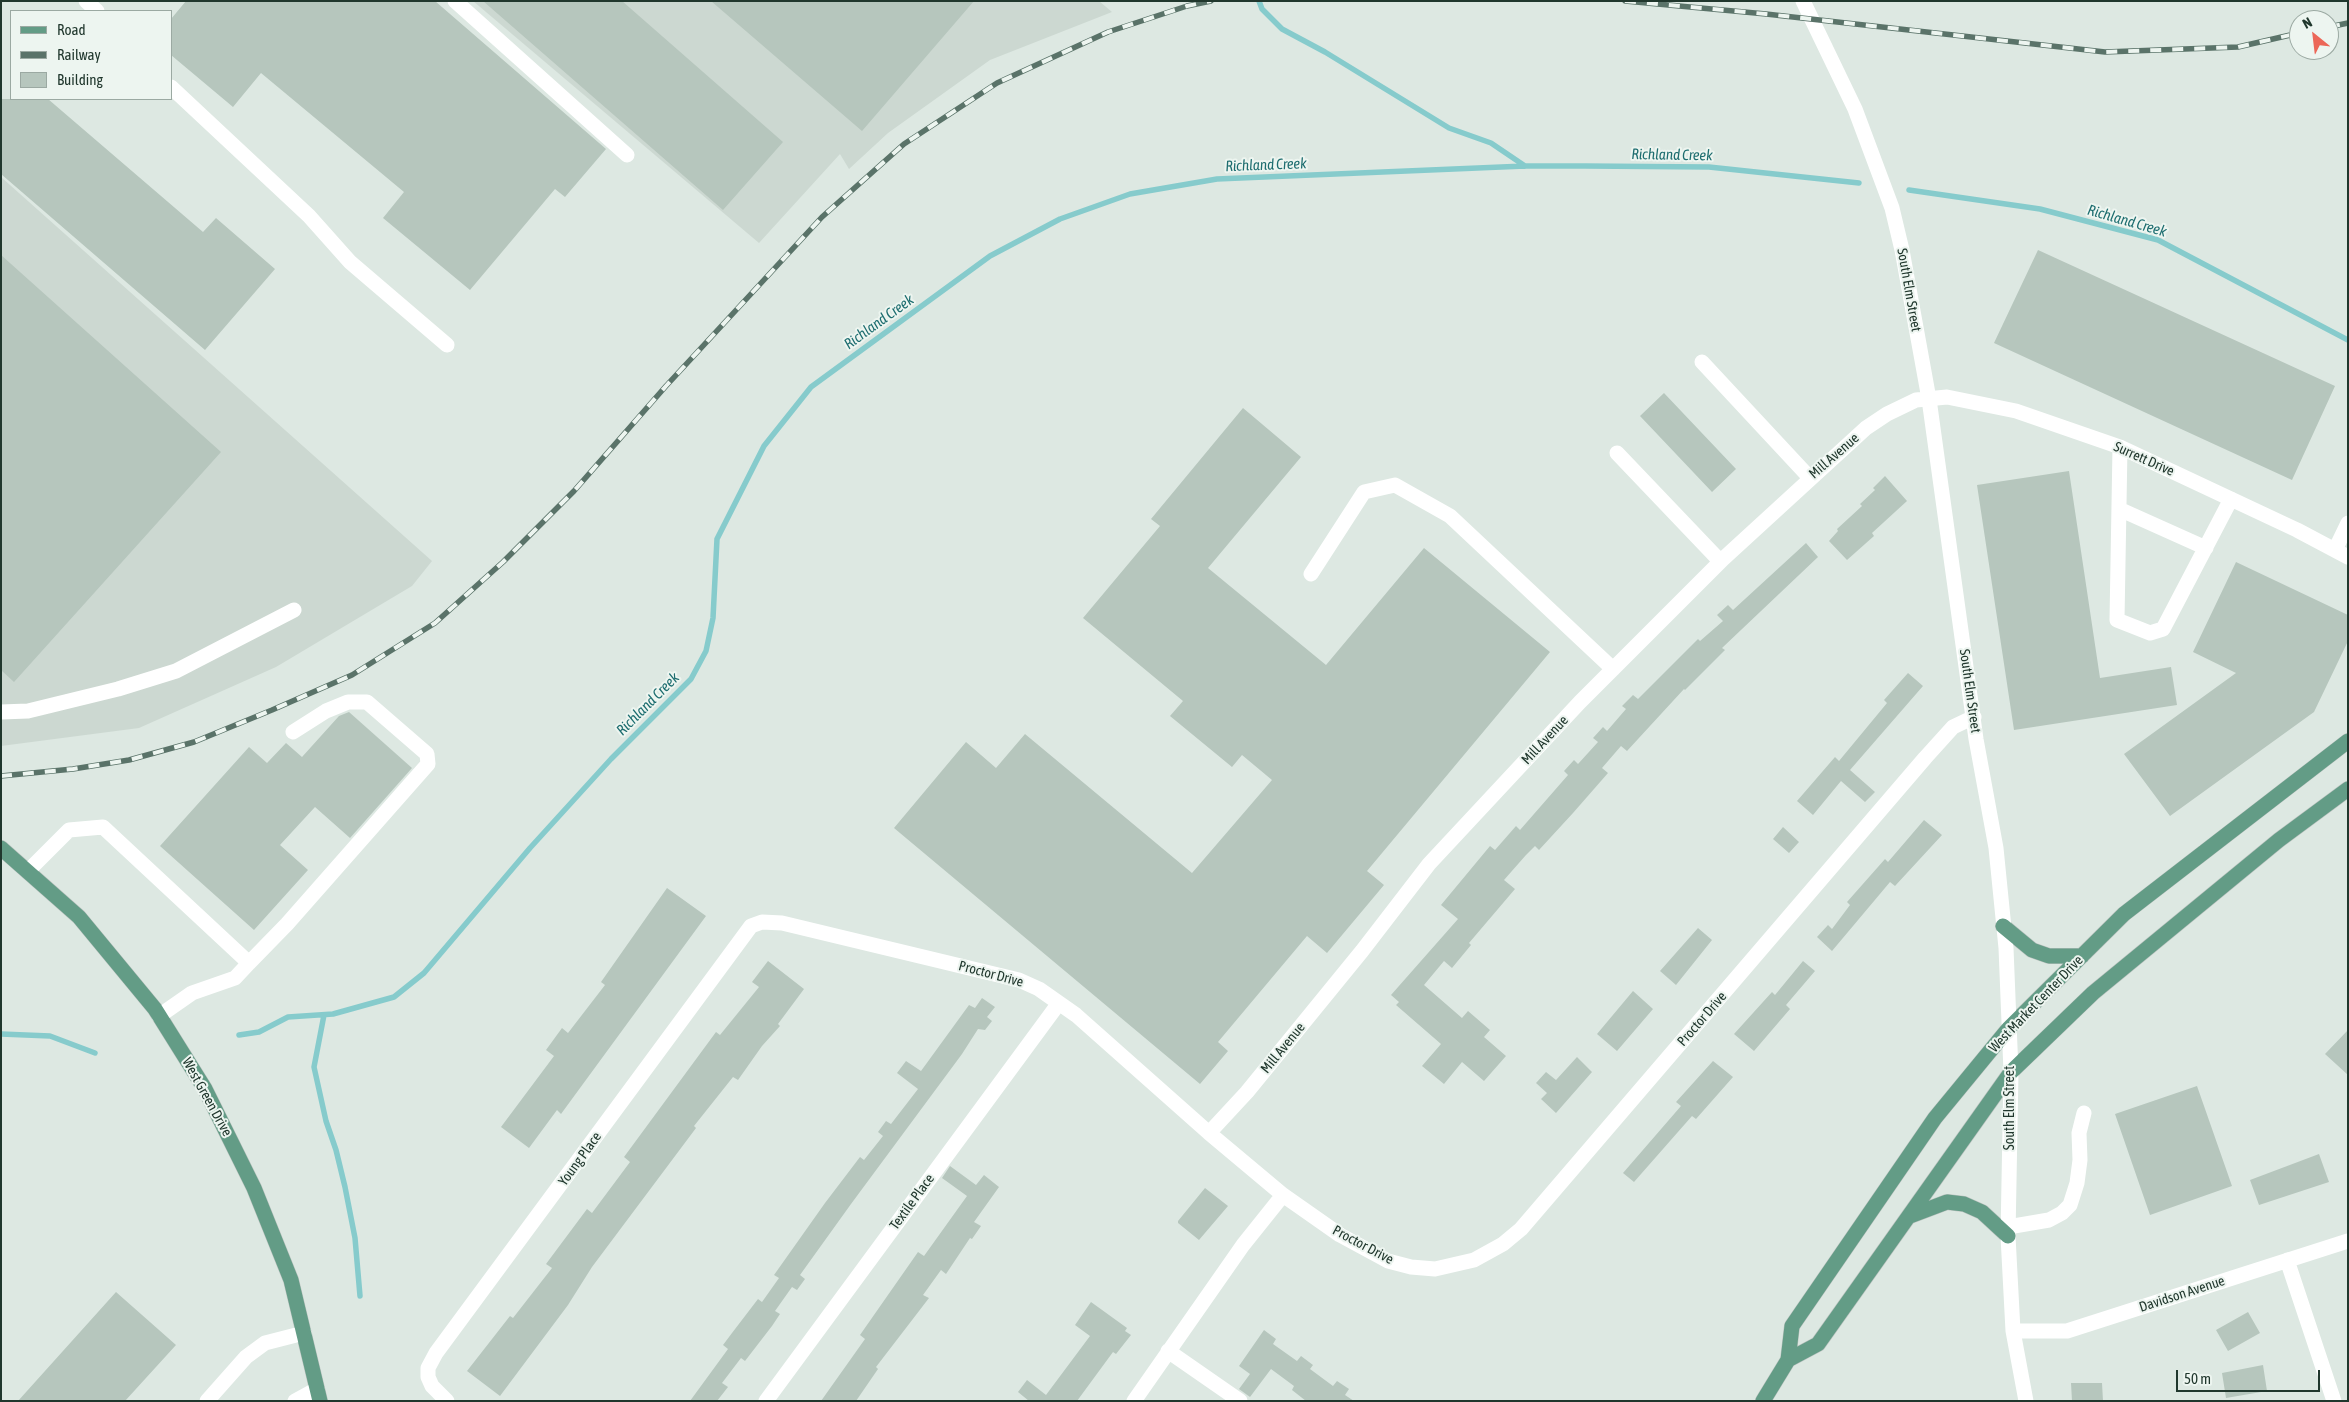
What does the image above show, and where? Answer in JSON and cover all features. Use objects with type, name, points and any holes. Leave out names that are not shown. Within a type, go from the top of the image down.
[{"type":"main road","name":"West Market Center Drive","points":[[1763,1401],[1788,1360],[1792,1326],[1935,1118],[2009,1028],[2124,914],[2348,742]]},
{"type":"main road","points":[[1788,1360],[1818,1344],[2011,1072],[2093,993],[2279,840],[2348,790]]},
{"type":"main road","name":"West Green Drive","points":[[1,848],[78,917],[159,1016],[205,1088],[254,1188],[291,1280],[319,1395]]},
{"type":"main road","points":[[2003,926],[2032,950],[2049,956],[2082,956]]},
{"type":"main road","points":[[1910,1216],[1947,1202],[1964,1204],[1982,1212],[2008,1231]]},
{"type":"street","points":[[86,1],[96,10]]},
{"type":"street","points":[[455,1],[627,155]]},
{"type":"street","name":"South Elm Street","points":[[1803,1],[1855,109],[1892,208],[1902,250],[1929,399],[1974,717],[1996,848],[2003,926],[2011,1072],[2008,1231],[2013,1331],[2026,1401]]},
{"type":"street","points":[[172,88],[308,216],[350,262],[447,345]]},
{"type":"street","points":[[1702,362],[1810,478]]},
{"type":"street","name":"Surrett Drive","points":[[1929,399],[1947,397],[2016,411],[2120,447],[2341,553]]},
{"type":"street","name":"Mill Avenue","points":[[1209,1133],[1247,1092],[1362,951],[1428,864],[1613,669],[1720,561],[1810,478],[1873,424],[1916,400],[1929,399]]},
{"type":"street","points":[[2120,447],[2117,620],[2150,633],[2163,629],[2231,499]]},
{"type":"street","points":[[1618,453],[1720,561]]},
{"type":"street","points":[[1311,574],[1364,492],[1395,485],[1450,516],[1613,669]]},
{"type":"street","points":[[2119,509],[2206,548]]},
{"type":"street","points":[[2341,553],[2348,523]]},
{"type":"street","points":[[1,712],[28,711],[118,688],[176,670],[294,610]]},
{"type":"street","points":[[159,1016],[192,993],[235,978],[287,924],[428,764],[428,754],[367,702],[348,702],[326,711],[293,732]]},
{"type":"street","name":"Proctor Drive","points":[[754,924],[762,922],[782,923],[1019,980],[1039,990],[1076,1015],[1209,1133],[1283,1195],[1340,1235],[1388,1261],[1411,1267],[1435,1268],[1474,1260],[1503,1244],[1521,1229],[1925,758],[1953,727],[1974,717]]},
{"type":"street","points":[[28,871],[69,830],[103,827],[249,963]]},
{"type":"street","name":"Young Place","points":[[445,1399],[432,1386],[428,1377],[428,1368],[436,1353],[754,924]]},
{"type":"street","name":"Textile Place","points":[[766,1401],[1059,1003]]},
{"type":"street","points":[[2008,1231],[2049,1220],[2062,1213],[2070,1205],[2077,1183],[2080,1160],[2079,1133],[2084,1113]]},
{"type":"street","points":[[1134,1401],[1244,1245],[1283,1195]]},
{"type":"street","name":"Davidson Avenue","points":[[2013,1331],[2067,1331],[2348,1241]]},
{"type":"street","points":[[2287,1260],[2334,1401]]},
{"type":"street","points":[[207,1401],[246,1357],[265,1343],[304,1333]]},
{"type":"street","points":[[1168,1351],[1240,1401]]},
{"type":"street","points":[[295,1401],[319,1395]]},
{"type":"shaded area","points":[[473,1],[1099,1],[1112,12],[990,60],[888,133],[849,169],[840,154],[759,243]]},
{"type":"shaded area","points":[[1,177],[432,561],[412,586],[276,667],[139,728],[1,746]]},
{"type":"building","points":[[186,1],[435,1],[606,149],[565,197],[555,189],[470,290],[383,218],[404,192],[261,73],[233,107],[172,56],[172,18]]},
{"type":"building","points":[[483,1],[622,1],[783,142],[723,210]]},
{"type":"building","points":[[711,1],[974,1],[862,131]]},
{"type":"building","points":[[1,99],[49,100],[203,232],[216,218],[275,269],[205,350],[1,174]]},
{"type":"building","points":[[2038,250],[2335,386],[2292,480],[1994,343]]},
{"type":"building","points":[[1,255],[221,452],[14,682],[1,670]]},
{"type":"building","points":[[1664,393],[1736,469],[1712,492],[1640,416]]},
{"type":"building","points":[[1243,408],[1301,457],[1208,568],[1326,665],[1424,548],[1550,652],[1367,871],[1384,885],[1327,953],[1307,936],[1218,1042],[1228,1051],[1200,1084],[894,828],[966,742],[996,768],[1025,734],[1192,873],[1272,780],[1242,755],[1232,767],[1170,716],[1183,701],[1083,618],[1160,526],[1151,519]]},
{"type":"building","points":[[2069,471],[2100,678],[2171,667],[2177,705],[2014,730],[1977,485]]},
{"type":"building","points":[[1885,476],[1907,501],[1872,533],[1874,536],[1847,560],[1829,541],[1838,531],[1837,529],[1862,506],[1860,504],[1875,490],[1873,488]]},
{"type":"building","points":[[1806,543],[1818,557],[1722,648],[1725,650],[1684,689],[1627,751],[1621,746],[1602,768],[1608,773],[1539,850],[1535,846],[1504,880],[1515,889],[1469,943],[1471,945],[1452,968],[1444,961],[1424,985],[1462,1018],[1468,1011],[1490,1030],[1484,1037],[1506,1056],[1484,1081],[1462,1062],[1444,1084],[1422,1066],[1441,1044],[1396,1005],[1399,1002],[1391,995],[1458,919],[1441,905],[1490,846],[1495,850],[1516,826],[1520,830],[1568,775],[1564,771],[1574,760],[1578,764],[1598,742],[1593,738],[1603,727],[1607,731],[1626,709],[1622,706],[1633,695],[1638,699],[1698,639],[1700,641],[1723,621],[1717,615],[1728,605],[1733,610]]},
{"type":"building","points":[[2236,562],[2348,615],[2348,641],[2314,712],[2170,816],[2124,754],[2236,673],[2193,652]]},
{"type":"building","points":[[1908,673],[1923,686],[1850,770],[1875,792],[1865,802],[1841,781],[1813,815],[1797,801],[1835,757],[1839,761],[1887,703],[1884,700]]},
{"type":"building","points":[[349,712],[412,768],[350,838],[315,807],[280,845],[308,870],[254,930],[160,846],[249,747],[267,763],[286,743],[302,757],[339,716]]},
{"type":"building","points":[[1924,820],[1942,835],[1895,886],[1890,882],[1832,951],[1817,937],[1828,925],[1832,929],[1850,905],[1847,902],[1885,859],[1888,862]]},
{"type":"building","points":[[1783,827],[1799,842],[1789,853],[1773,839]]},
{"type":"building","points":[[667,888],[706,916],[561,1114],[557,1110],[529,1148],[501,1127],[554,1056],[546,1050],[562,1028],[568,1033],[605,985],[601,982]]},
{"type":"building","points":[[1698,928],[1712,940],[1676,985],[1660,971]]},
{"type":"building","points":[[768,961],[804,989],[778,1024],[780,1026],[762,1046],[738,1080],[733,1077],[694,1126],[696,1128],[592,1267],[568,1305],[500,1396],[467,1371],[510,1316],[513,1318],[552,1268],[546,1264],[587,1209],[592,1213],[630,1162],[624,1157],[716,1032],[720,1035],[759,987],[752,982]]},
{"type":"building","points":[[1803,961],[1815,971],[1786,1005],[1790,1009],[1754,1051],[1734,1034],[1772,992],[1775,995]]},
{"type":"building","points":[[1633,991],[1653,1009],[1617,1051],[1597,1034]]},
{"type":"building","points":[[982,998],[995,1007],[987,1017],[992,1021],[985,1030],[978,1029],[962,1054],[851,1204],[800,1275],[805,1279],[797,1290],[792,1287],[775,1311],[780,1314],[772,1326],[745,1361],[741,1358],[722,1383],[728,1387],[717,1401],[690,1401],[728,1349],[723,1345],[758,1299],[762,1302],[779,1278],[774,1275],[825,1203],[860,1157],[864,1160],[883,1136],[878,1132],[886,1121],[891,1124],[918,1089],[897,1073],[906,1061],[921,1071],[969,1005],[975,1008]]},
{"type":"building","points":[[2348,1030],[2348,1075],[2325,1054]]},
{"type":"building","points":[[1577,1057],[1592,1072],[1556,1113],[1541,1099],[1547,1093],[1536,1083],[1546,1072],[1556,1080]]},
{"type":"building","points":[[1713,1061],[1733,1077],[1696,1119],[1692,1116],[1634,1182],[1623,1173],[1681,1106],[1676,1102]]},
{"type":"building","points":[[2197,1086],[2232,1186],[2150,1215],[2115,1114]]},
{"type":"building","points":[[2319,1154],[2329,1182],[2259,1205],[2250,1180]]},
{"type":"building","points":[[950,1166],[976,1185],[984,1175],[999,1187],[974,1222],[981,1226],[972,1239],[970,1238],[946,1274],[941,1270],[923,1295],[929,1298],[876,1367],[878,1369],[856,1401],[821,1401],[865,1339],[860,1335],[918,1252],[924,1256],[967,1196],[942,1178]]},
{"type":"building","points":[[1205,1188],[1228,1206],[1199,1240],[1178,1221]]},
{"type":"building","points":[[116,1292],[176,1345],[125,1401],[18,1401]]},
{"type":"building","points":[[1091,1302],[1127,1328],[1125,1331],[1131,1335],[1116,1354],[1113,1352],[1077,1401],[1029,1401],[1018,1392],[1027,1380],[1046,1395],[1090,1336],[1075,1325]]},
{"type":"building","points":[[2248,1312],[2260,1333],[2228,1351],[2216,1330]]},
{"type":"building","points":[[1264,1330],[1276,1339],[1273,1344],[1297,1361],[1301,1356],[1313,1365],[1310,1369],[1333,1386],[1337,1381],[1349,1389],[1345,1395],[1354,1401],[1306,1401],[1292,1390],[1294,1386],[1271,1369],[1250,1397],[1239,1389],[1250,1374],[1239,1366]]},
{"type":"building","points":[[2263,1365],[2267,1391],[2226,1398],[2222,1373]]},
{"type":"building","points":[[2071,1383],[2102,1383],[2103,1401],[2072,1401]]},
{"type":"waterway","points":[[1259,1],[1262,9],[1282,29],[1325,52],[1449,128],[1491,143],[1525,166]]},
{"type":"waterway","name":"Richland Creek","points":[[239,1035],[259,1032],[288,1017],[333,1014],[394,997],[424,973],[530,848],[611,759],[691,679],[706,651],[713,618],[717,539],[764,446],[811,387],[990,256],[1060,219],[1130,194],[1217,179],[1525,166],[1585,166],[1709,167],[1859,183]]},
{"type":"waterway","name":"Richland Creek","points":[[1909,190],[2040,209],[2158,240],[2348,340]]},
{"type":"waterway","points":[[324,1015],[314,1067],[326,1121],[336,1150],[345,1187],[355,1238],[360,1296]]},
{"type":"waterway","name":"Richland Creek","points":[[1,1034],[50,1036],[95,1053]]},
{"type":"railway","points":[[1,776],[73,769],[129,760],[194,742],[352,675],[435,623],[503,562],[574,491],[666,386],[822,217],[904,144],[997,83],[1108,32],[1187,6],[1211,1]]},
{"type":"railway","points":[[1625,1],[1766,14],[2105,52],[2238,47],[2289,35]]},
{"type":"railway","points":[[2339,25],[2348,23]]}]
